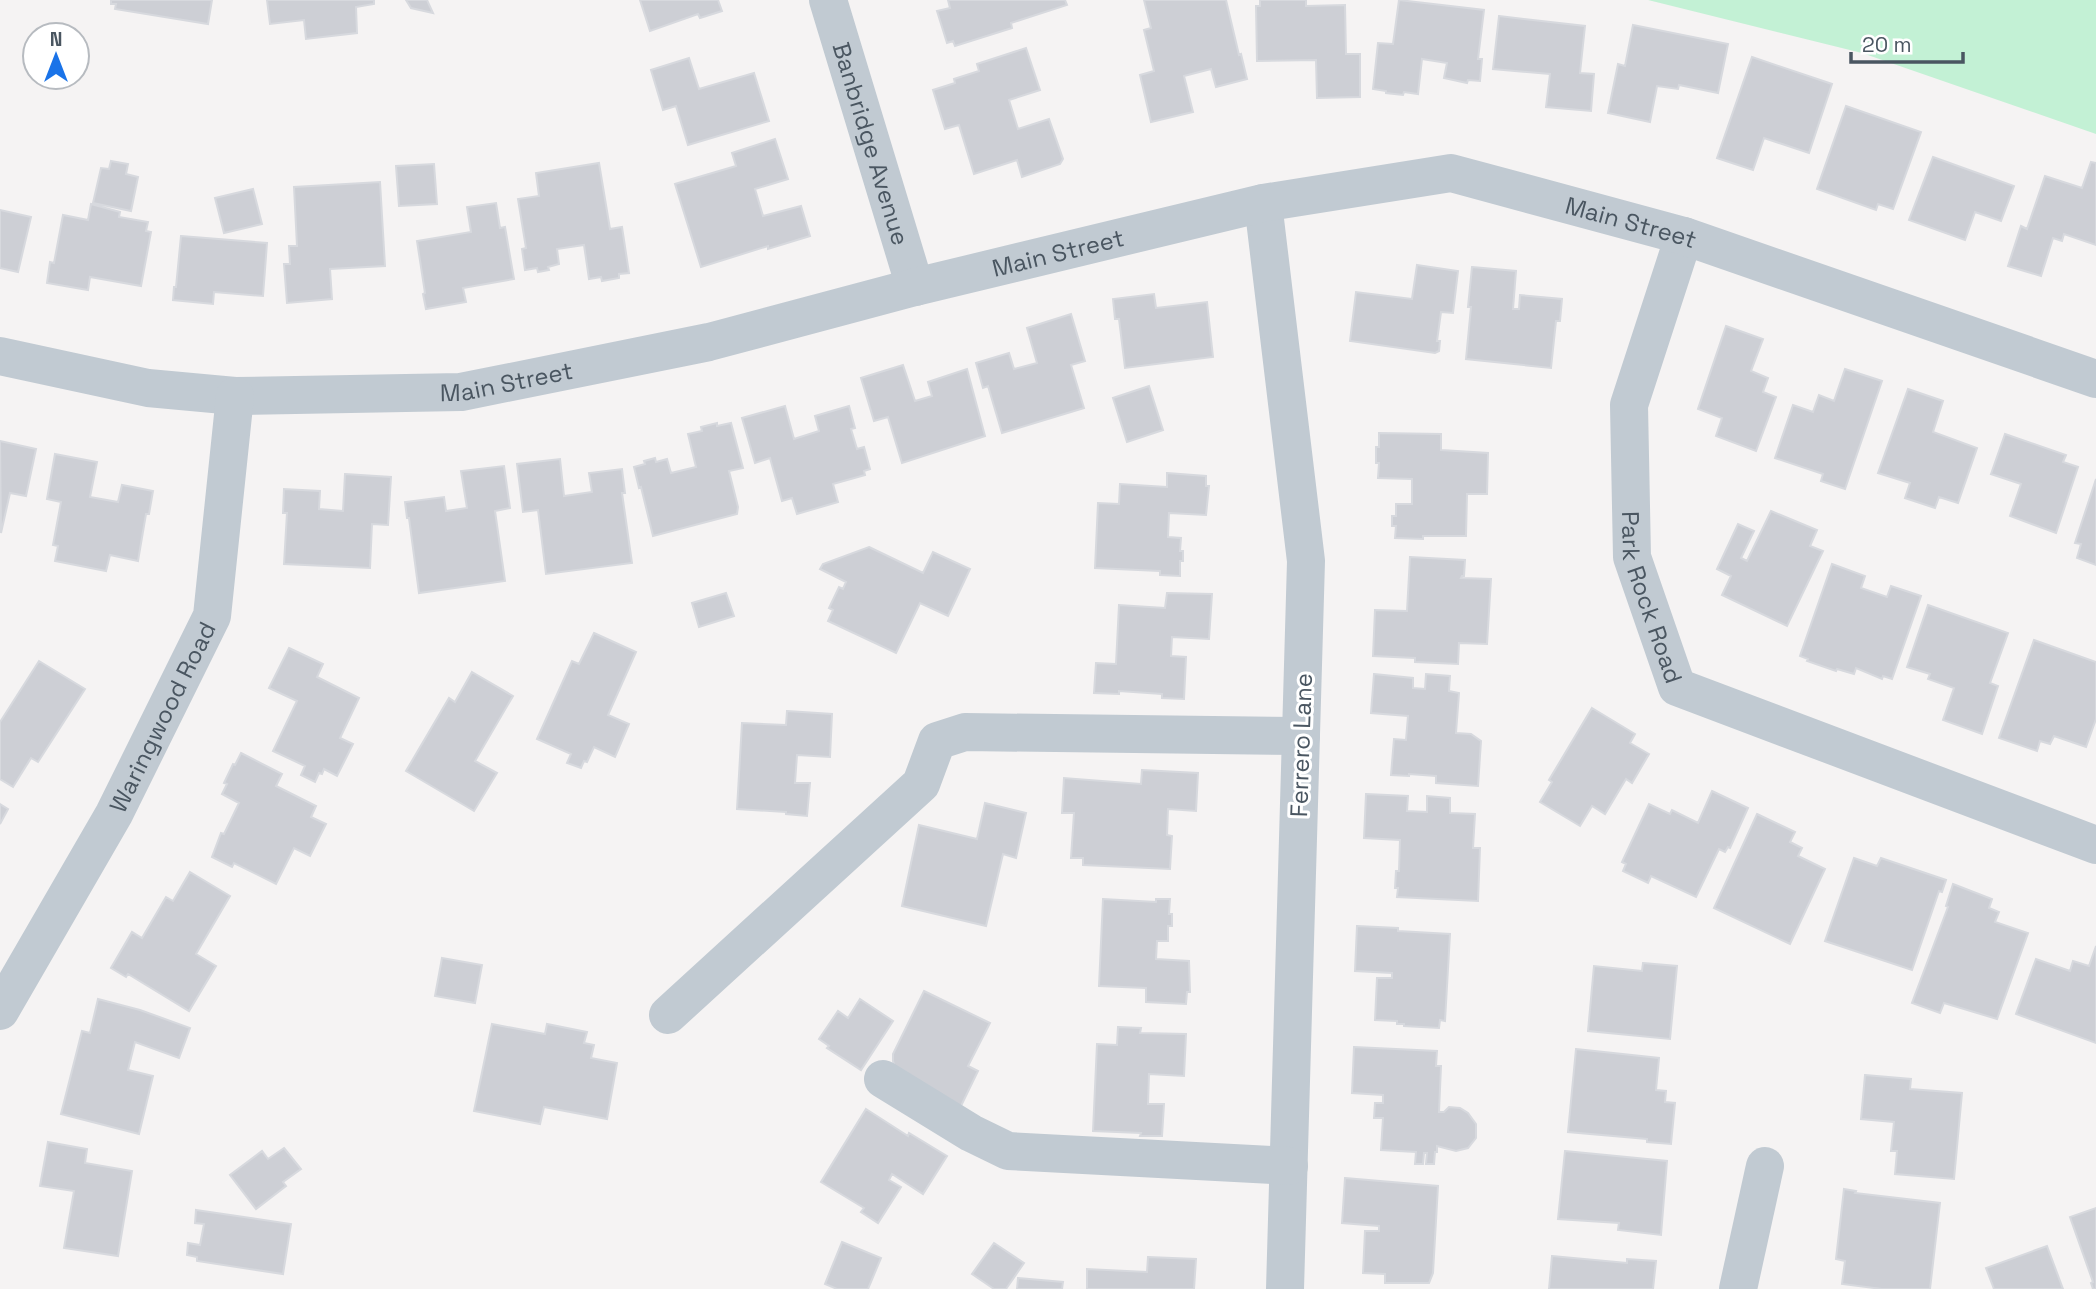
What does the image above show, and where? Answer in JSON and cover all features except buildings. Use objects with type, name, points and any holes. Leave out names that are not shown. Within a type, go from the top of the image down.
[{"type":"street","name":"Banbridge Avenue","points":[[828,0],[915,287]]},
{"type":"street","name":"Main Street","points":[[0,356],[148,388],[235,396],[461,392],[709,342],[915,287],[1263,202],[1451,173],[1684,236],[2096,379]]},
{"type":"street","name":"Ferrero Lane","points":[[1263,202],[1306,561],[1285,1289]]},
{"type":"street","name":"Park Rock Road","points":[[1684,236],[1629,405],[1632,557],[1677,687],[2096,845]]},
{"type":"street","name":"Waringwood Road","points":[[0,1011],[114,814],[212,616],[235,396]]},
{"type":"street","points":[[668,1015],[921,784],[937,741],[965,732],[1301,736]]},
{"type":"street","points":[[883,1079],[971,1133],[1008,1151],[1289,1166]]},
{"type":"street","points":[[1738,1289],[1765,1166]]},
{"type":"green space","points":[[1648,0],[2096,0],[2096,134],[1862,53]]}]
